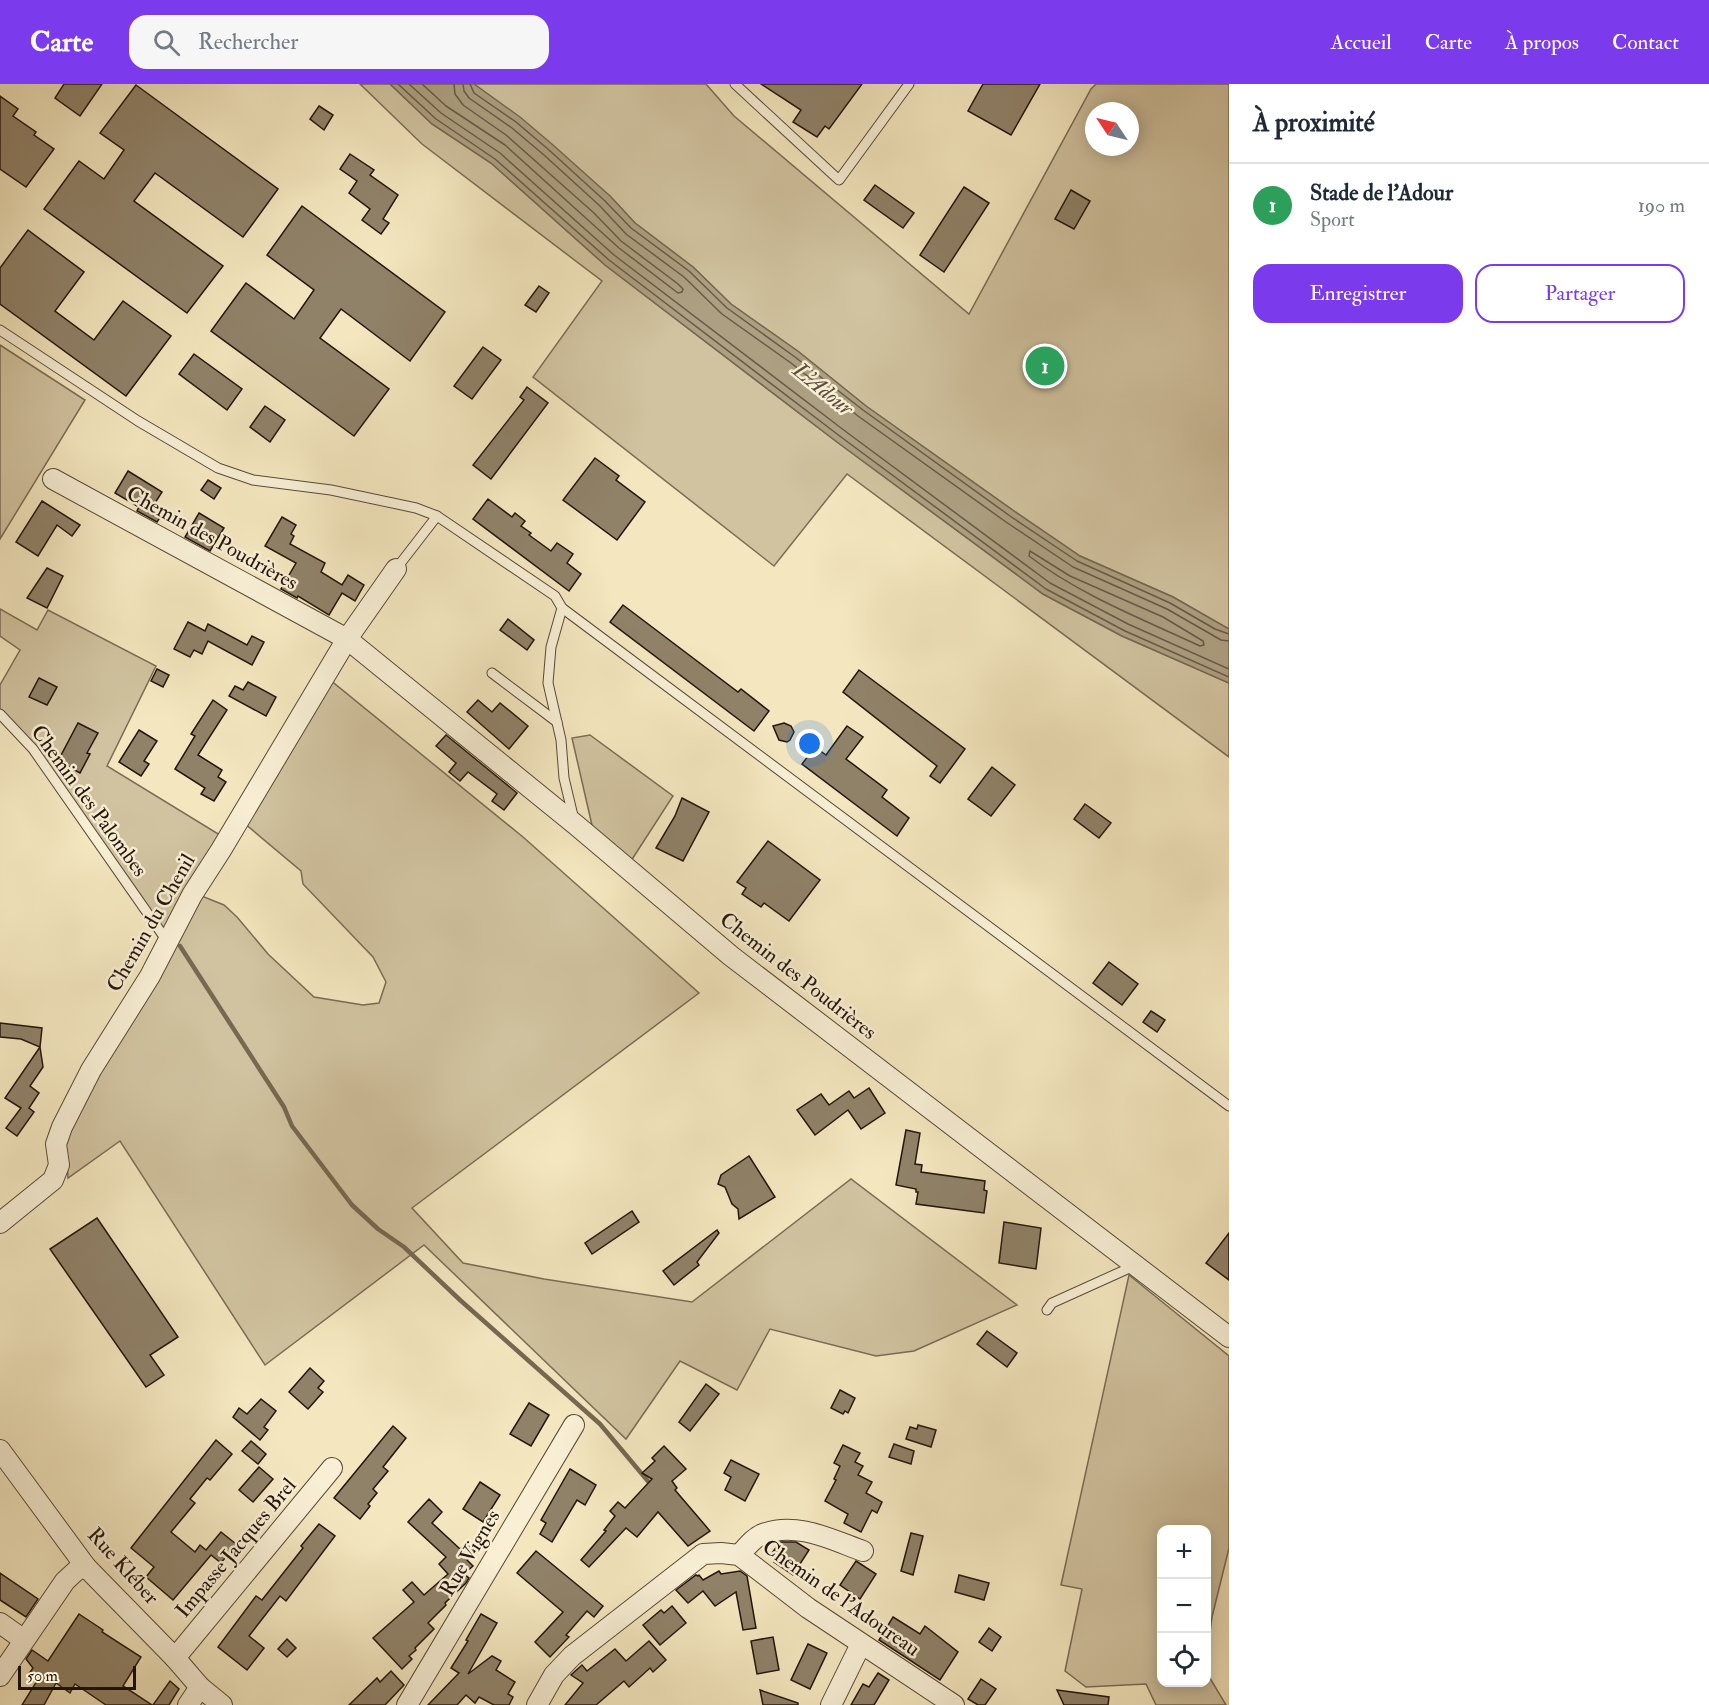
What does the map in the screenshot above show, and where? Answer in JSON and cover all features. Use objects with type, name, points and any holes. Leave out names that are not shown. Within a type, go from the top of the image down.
[{"type":"street","name":"Chemin des Poudrières","points":[[53,479],[347,639],[576,825],[731,956],[1229,1338]]},
{"type":"street","points":[[347,639],[396,569]]},
{"type":"street","name":"Chemin du Chenil","points":[[0,1223],[52,1180],[59,1165],[56,1144],[62,1127],[91,1070],[150,976],[192,895],[347,639]]},
{"type":"street","name":"Rue Vignes","points":[[407,1705],[574,1425]]},
{"type":"street","name":"Rue Kléber","points":[[0,1450],[86,1567],[175,1658],[200,1687],[222,1705]]},
{"type":"street","name":"Impasse Jacques Brel","points":[[175,1658],[332,1468]]},
{"type":"street","points":[[739,1555],[751,1542],[763,1534],[794,1529],[863,1551]]},
{"type":"street","name":"Chemin de l'Adoureau","points":[[537,1705],[554,1675],[572,1656],[703,1554],[721,1552],[739,1555],[808,1608],[954,1705]]},
{"type":"street","points":[[0,1676],[65,1581],[77,1570],[86,1567]]},
{"type":"street","points":[[0,1623],[24,1640]]},
{"type":"street","points":[[831,1705],[861,1644]]},
{"type":"street","points":[[188,1705],[200,1687]]},
{"type":"lane","points":[[735,84],[839,180],[909,84]]},
{"type":"lane","points":[[0,330],[138,421],[218,468],[253,480],[331,490],[416,508],[437,516],[555,596],[562,609],[1229,1106]]},
{"type":"lane","points":[[396,569],[437,516]]},
{"type":"lane","points":[[562,609],[551,647],[548,682],[557,722],[564,778],[576,825]]},
{"type":"lane","points":[[492,673],[557,722]]},
{"type":"lane","name":"Chemin des Palombes","points":[[0,714],[33,749],[167,941]]},
{"type":"lane","points":[[1047,1310],[1052,1303],[1134,1266]]},
{"type":"shaded area","points":[[360,84],[390,84],[432,124],[491,163],[605,265],[837,442],[1043,594],[1122,636],[1229,683],[1229,757],[847,474],[774,566],[533,377],[602,281],[422,144]]},
{"type":"shaded area","points":[[474,84],[706,84],[734,116],[969,314],[1091,89],[1096,84],[1229,84],[1229,629],[1173,597],[1080,556],[1014,511],[866,406],[799,352],[731,304],[693,267],[635,223],[610,196]]},
{"type":"shaded area","points":[[0,345],[85,400],[0,539]]},
{"type":"shaded area","points":[[0,609],[37,630],[48,610],[156,666],[107,766],[233,843],[199,895],[224,905],[268,954],[314,997],[363,1005],[379,1003],[386,982],[373,957],[303,884],[301,871],[244,823],[330,680],[523,837],[699,993],[412,1208],[463,1263],[544,1279],[692,1302],[851,1179],[1017,1305],[914,1351],[876,1356],[770,1329],[737,1390],[680,1361],[626,1439],[424,1245],[265,1365],[120,1141],[68,1178],[66,1144],[70,1124],[170,951],[33,753],[0,718],[0,685],[20,650],[0,636]]},
{"type":"shaded area","points":[[590,735],[673,796],[629,864],[594,834],[572,738]]},
{"type":"shaded area","points":[[1129,1275],[1229,1356],[1229,1548],[1211,1624],[1211,1525],[1157,1525],[1157,1687],[1211,1687],[1211,1680],[1226,1705],[1156,1705],[1146,1684],[1086,1687],[1065,1671],[1082,1589],[1061,1585]]},
{"type":"water","name":"L'Adour","points":[[390,84],[474,84],[520,117],[553,145],[610,196],[635,223],[693,267],[731,304],[799,352],[866,406],[1080,556],[1173,597],[1229,629],[1229,683],[1122,636],[1043,594],[837,442],[605,265],[491,163],[432,124]]},
{"type":"building","points":[[64,84],[102,84],[80,116],[55,98]]},
{"type":"building","points":[[761,84],[862,84],[829,129],[825,126],[817,137],[793,122],[801,110]]},
{"type":"building","points":[[983,84],[1040,84],[1011,135],[968,111]]},
{"type":"building","points":[[136,85],[278,189],[243,237],[155,173],[134,201],[223,266],[187,313],[44,209],[79,161],[104,179],[124,150],[100,133]]},
{"type":"building","points":[[0,96],[18,109],[13,116],[36,132],[34,135],[54,149],[26,187],[0,169]]},
{"type":"building","points":[[319,106],[333,115],[324,130],[310,119]]},
{"type":"building","points":[[350,154],[374,170],[370,175],[398,195],[383,219],[389,223],[381,234],[362,220],[370,209],[349,193],[357,181],[340,169]]},
{"type":"building","points":[[875,185],[914,213],[903,228],[864,200]]},
{"type":"building","points":[[964,187],[989,203],[944,272],[920,255]]},
{"type":"building","points":[[1071,190],[1090,201],[1074,229],[1055,219]]},
{"type":"building","points":[[302,206],[445,312],[410,361],[341,309],[320,338],[389,389],[354,436],[211,331],[246,283],[294,319],[314,290],[267,255]]},
{"type":"building","points":[[28,230],[84,272],[55,311],[94,340],[123,301],[171,336],[126,396],[0,304],[0,268]]},
{"type":"building","points":[[539,286],[549,293],[536,312],[525,305]]},
{"type":"building","points":[[483,347],[501,360],[472,399],[454,386]]},
{"type":"building","points":[[194,354],[242,389],[227,410],[179,374]]},
{"type":"building","points":[[527,387],[548,403],[491,479],[473,465],[524,400],[520,397]]},
{"type":"building","points":[[265,406],[285,420],[270,442],[250,427]]},
{"type":"building","points":[[595,458],[619,476],[616,480],[645,502],[617,540],[563,500]]},
{"type":"building","points":[[128,471],[162,492],[153,506],[163,513],[157,522],[137,511],[139,507],[115,493]]},
{"type":"building","points":[[208,480],[221,488],[214,499],[201,490]]},
{"type":"building","points":[[488,499],[512,517],[515,513],[525,521],[521,526],[551,551],[557,543],[573,554],[567,563],[581,574],[569,591],[473,519]]},
{"type":"building","points":[[42,501],[80,525],[72,536],[57,525],[38,556],[16,542]]},
{"type":"building","points":[[199,513],[224,528],[210,551],[185,537]]},
{"type":"building","points":[[282,517],[296,525],[291,534],[294,536],[290,544],[325,563],[321,572],[342,585],[348,575],[364,585],[355,601],[342,593],[329,615],[298,596],[297,598],[281,589],[296,563],[265,546]]},
{"type":"building","points":[[47,568],[63,576],[47,608],[27,598]]},
{"type":"building","points":[[623,605],[738,692],[741,689],[769,711],[754,731],[610,622]]},
{"type":"building","points":[[508,619],[534,640],[527,650],[500,630]]},
{"type":"building","points":[[188,622],[205,631],[208,624],[247,645],[252,636],[264,642],[252,665],[208,641],[202,654],[194,650],[190,657],[174,649]]},
{"type":"building","points":[[157,669],[169,675],[163,687],[151,681]]},
{"type":"building","points":[[859,670],[965,749],[940,783],[930,776],[937,766],[843,692]]},
{"type":"building","points":[[39,678],[57,687],[47,705],[29,697]]},
{"type":"building","points":[[248,682],[276,697],[266,716],[229,696],[235,686],[243,690]]},
{"type":"building","points":[[213,700],[227,710],[198,755],[222,770],[218,777],[226,782],[214,801],[201,794],[205,788],[175,769],[195,736],[191,734]]},
{"type":"building","points":[[478,700],[492,712],[500,703],[528,726],[509,749],[467,712]]},
{"type":"building","points":[[78,723],[98,733],[87,753],[90,754],[80,773],[58,761]]},
{"type":"building","points":[[784,723],[791,726],[794,732],[787,742],[779,740],[773,726]]},
{"type":"building","points":[[847,726],[863,737],[846,759],[887,790],[882,797],[909,818],[897,836],[802,764],[815,747],[826,755]]},
{"type":"building","points":[[139,730],[157,741],[144,761],[149,764],[141,776],[119,762]]},
{"type":"building","points":[[446,735],[517,793],[504,810],[492,801],[497,794],[468,772],[460,781],[449,772],[456,763],[436,746]]},
{"type":"building","points":[[992,767],[1015,785],[991,816],[968,799]]},
{"type":"building","points":[[682,798],[709,812],[683,861],[656,848],[675,816]]},
{"type":"building","points":[[1085,804],[1111,823],[1099,838],[1074,819]]},
{"type":"building","points":[[768,841],[820,880],[789,921],[764,903],[761,907],[742,894],[746,888],[737,882]]},
{"type":"building","points":[[1109,962],[1138,984],[1122,1005],[1093,983]]},
{"type":"building","points":[[1151,1011],[1165,1020],[1157,1032],[1143,1022]]},
{"type":"building","points":[[0,1023],[42,1028],[40,1047],[21,1039],[0,1037]]},
{"type":"building","points":[[40,1047],[43,1067],[30,1086],[39,1093],[29,1108],[34,1112],[17,1136],[6,1128],[21,1108],[5,1098]]},
{"type":"building","points":[[869,1088],[885,1113],[861,1129],[848,1110],[815,1135],[797,1110],[821,1094],[829,1105],[849,1091],[854,1098]]},
{"type":"building","points":[[906,1130],[920,1133],[915,1164],[922,1165],[921,1172],[985,1181],[984,1190],[987,1191],[984,1213],[916,1204],[918,1192],[916,1189],[896,1185]]},
{"type":"building","points":[[749,1156],[775,1197],[739,1219],[738,1209],[732,1204],[725,1187],[718,1184],[721,1175]]},
{"type":"building","points":[[632,1211],[639,1222],[592,1254],[585,1243]]},
{"type":"building","points":[[97,1218],[178,1337],[150,1355],[164,1375],[146,1387],[50,1249]]},
{"type":"building","points":[[1004,1222],[1041,1228],[1036,1269],[999,1263]]},
{"type":"building","points":[[717,1230],[719,1233],[697,1262],[699,1265],[674,1285],[663,1271]]},
{"type":"building","points":[[1229,1233],[1229,1280],[1206,1263]]},
{"type":"building","points":[[987,1331],[1017,1353],[1007,1367],[977,1344]]},
{"type":"building","points":[[310,1368],[324,1381],[318,1388],[323,1392],[308,1409],[289,1392]]},
{"type":"building","points":[[706,1384],[719,1394],[690,1431],[679,1422]]},
{"type":"building","points":[[840,1390],[855,1398],[848,1413],[845,1411],[843,1414],[831,1408]]},
{"type":"building","points":[[261,1399],[276,1411],[264,1427],[268,1430],[260,1440],[233,1417],[239,1408],[247,1414]]},
{"type":"building","points":[[529,1403],[549,1415],[531,1446],[510,1434]]},
{"type":"building","points":[[918,1425],[936,1430],[931,1447],[906,1439],[910,1427],[917,1429]]},
{"type":"building","points":[[393,1426],[406,1438],[383,1467],[388,1471],[373,1489],[377,1493],[360,1519],[334,1498]]},
{"type":"building","points":[[216,1440],[232,1454],[210,1480],[207,1478],[190,1499],[195,1503],[171,1532],[195,1552],[200,1545],[206,1550],[221,1532],[236,1544],[221,1563],[211,1555],[173,1600],[146,1577],[154,1567],[131,1548]]},
{"type":"building","points":[[251,1441],[266,1454],[258,1464],[242,1451]]},
{"type":"building","points":[[894,1444],[914,1451],[911,1464],[889,1457]]},
{"type":"building","points":[[843,1445],[860,1453],[855,1462],[863,1466],[858,1475],[872,1482],[866,1493],[882,1502],[877,1513],[872,1510],[861,1532],[844,1523],[848,1514],[825,1501],[836,1480],[834,1479],[840,1466],[834,1463]]},
{"type":"building","points":[[664,1446],[686,1469],[672,1481],[677,1488],[675,1490],[710,1531],[688,1546],[658,1512],[637,1537],[626,1528],[589,1567],[581,1560],[606,1531],[604,1530],[615,1516],[610,1511],[618,1502],[625,1508],[652,1479],[642,1473],[655,1461],[652,1458]]},
{"type":"building","points":[[731,1460],[759,1474],[745,1501],[725,1490],[731,1477],[724,1473]]},
{"type":"building","points":[[259,1467],[273,1479],[253,1502],[239,1490]]},
{"type":"building","points":[[570,1469],[596,1485],[585,1505],[577,1500],[552,1542],[540,1534],[546,1523],[541,1520]]},
{"type":"building","points":[[480,1482],[500,1495],[483,1522],[463,1509]]},
{"type":"building","points":[[429,1499],[442,1512],[432,1523],[460,1549],[466,1543],[475,1551],[467,1560],[473,1566],[464,1574],[469,1578],[466,1583],[428,1623],[434,1629],[415,1648],[416,1650],[409,1656],[412,1659],[402,1669],[373,1638],[414,1602],[403,1590],[412,1582],[424,1595],[448,1574],[439,1564],[446,1557],[408,1522]]},
{"type":"building","points":[[319,1524],[335,1536],[286,1601],[280,1596],[249,1636],[264,1648],[247,1670],[218,1647],[256,1596],[262,1600]]},
{"type":"building","points":[[911,1533],[923,1536],[913,1575],[901,1571]]},
{"type":"building","points":[[780,1542],[796,1542],[809,1550],[793,1575],[774,1562],[778,1557],[772,1553]]},
{"type":"building","points":[[536,1551],[603,1606],[594,1617],[587,1611],[566,1635],[569,1637],[550,1657],[535,1642],[563,1612],[517,1573]]},
{"type":"building","points":[[856,1561],[876,1574],[860,1599],[840,1585]]},
{"type":"building","points":[[719,1571],[721,1574],[740,1571],[747,1576],[756,1628],[743,1630],[736,1592],[715,1606],[703,1591],[688,1603],[676,1590],[696,1575],[703,1580]]},
{"type":"building","points":[[0,1573],[38,1599],[26,1617],[0,1600]]},
{"type":"building","points":[[959,1575],[989,1583],[984,1600],[955,1592]]},
{"type":"building","points":[[672,1606],[686,1623],[660,1645],[643,1625],[661,1610],[664,1613]]},
{"type":"building","points":[[79,1614],[141,1657],[123,1686],[152,1705],[106,1705],[75,1684],[70,1693],[56,1683],[44,1705],[22,1705],[37,1681],[28,1675],[33,1668],[26,1659],[32,1650],[48,1661]]},
{"type":"building","points":[[481,1614],[497,1623],[468,1674],[492,1656],[501,1661],[496,1670],[515,1682],[508,1694],[513,1697],[509,1705],[494,1705],[479,1697],[475,1703],[466,1695],[457,1705],[428,1705],[459,1673],[451,1668]]},
{"type":"building","points":[[893,1617],[920,1634],[925,1626],[958,1652],[940,1680],[879,1640]]},
{"type":"building","points":[[989,1628],[1001,1637],[992,1651],[979,1642]]},
{"type":"building","points":[[773,1637],[779,1670],[757,1674],[751,1641]]},
{"type":"building","points":[[287,1639],[296,1648],[287,1657],[278,1649]]},
{"type":"building","points":[[649,1641],[666,1660],[653,1672],[650,1668],[629,1687],[624,1681],[596,1705],[565,1705],[583,1683],[571,1675],[582,1665],[587,1671],[615,1649],[626,1661]]},
{"type":"building","points":[[808,1644],[827,1653],[810,1689],[791,1680]]},
{"type":"building","points":[[391,1671],[404,1685],[385,1705],[349,1705],[377,1678],[380,1682]]},
{"type":"building","points":[[878,1673],[889,1680],[874,1705],[851,1705],[863,1684],[869,1687]]},
{"type":"building","points":[[981,1679],[996,1689],[985,1705],[978,1705],[968,1699]]},
{"type":"building","points":[[170,1681],[179,1689],[169,1705],[153,1705]]},
{"type":"building","points":[[760,1690],[798,1703],[798,1705],[763,1705]]},
{"type":"building","points":[[1057,1690],[1109,1697],[1108,1705],[1064,1705]]},
{"type":"waterway","points":[[180,946],[284,1107],[292,1126],[352,1205],[378,1229],[404,1247],[460,1300],[600,1424],[652,1486]]},
{"type":"place","name":"Stade de l'Adour","points":[[1045,366]]}]
